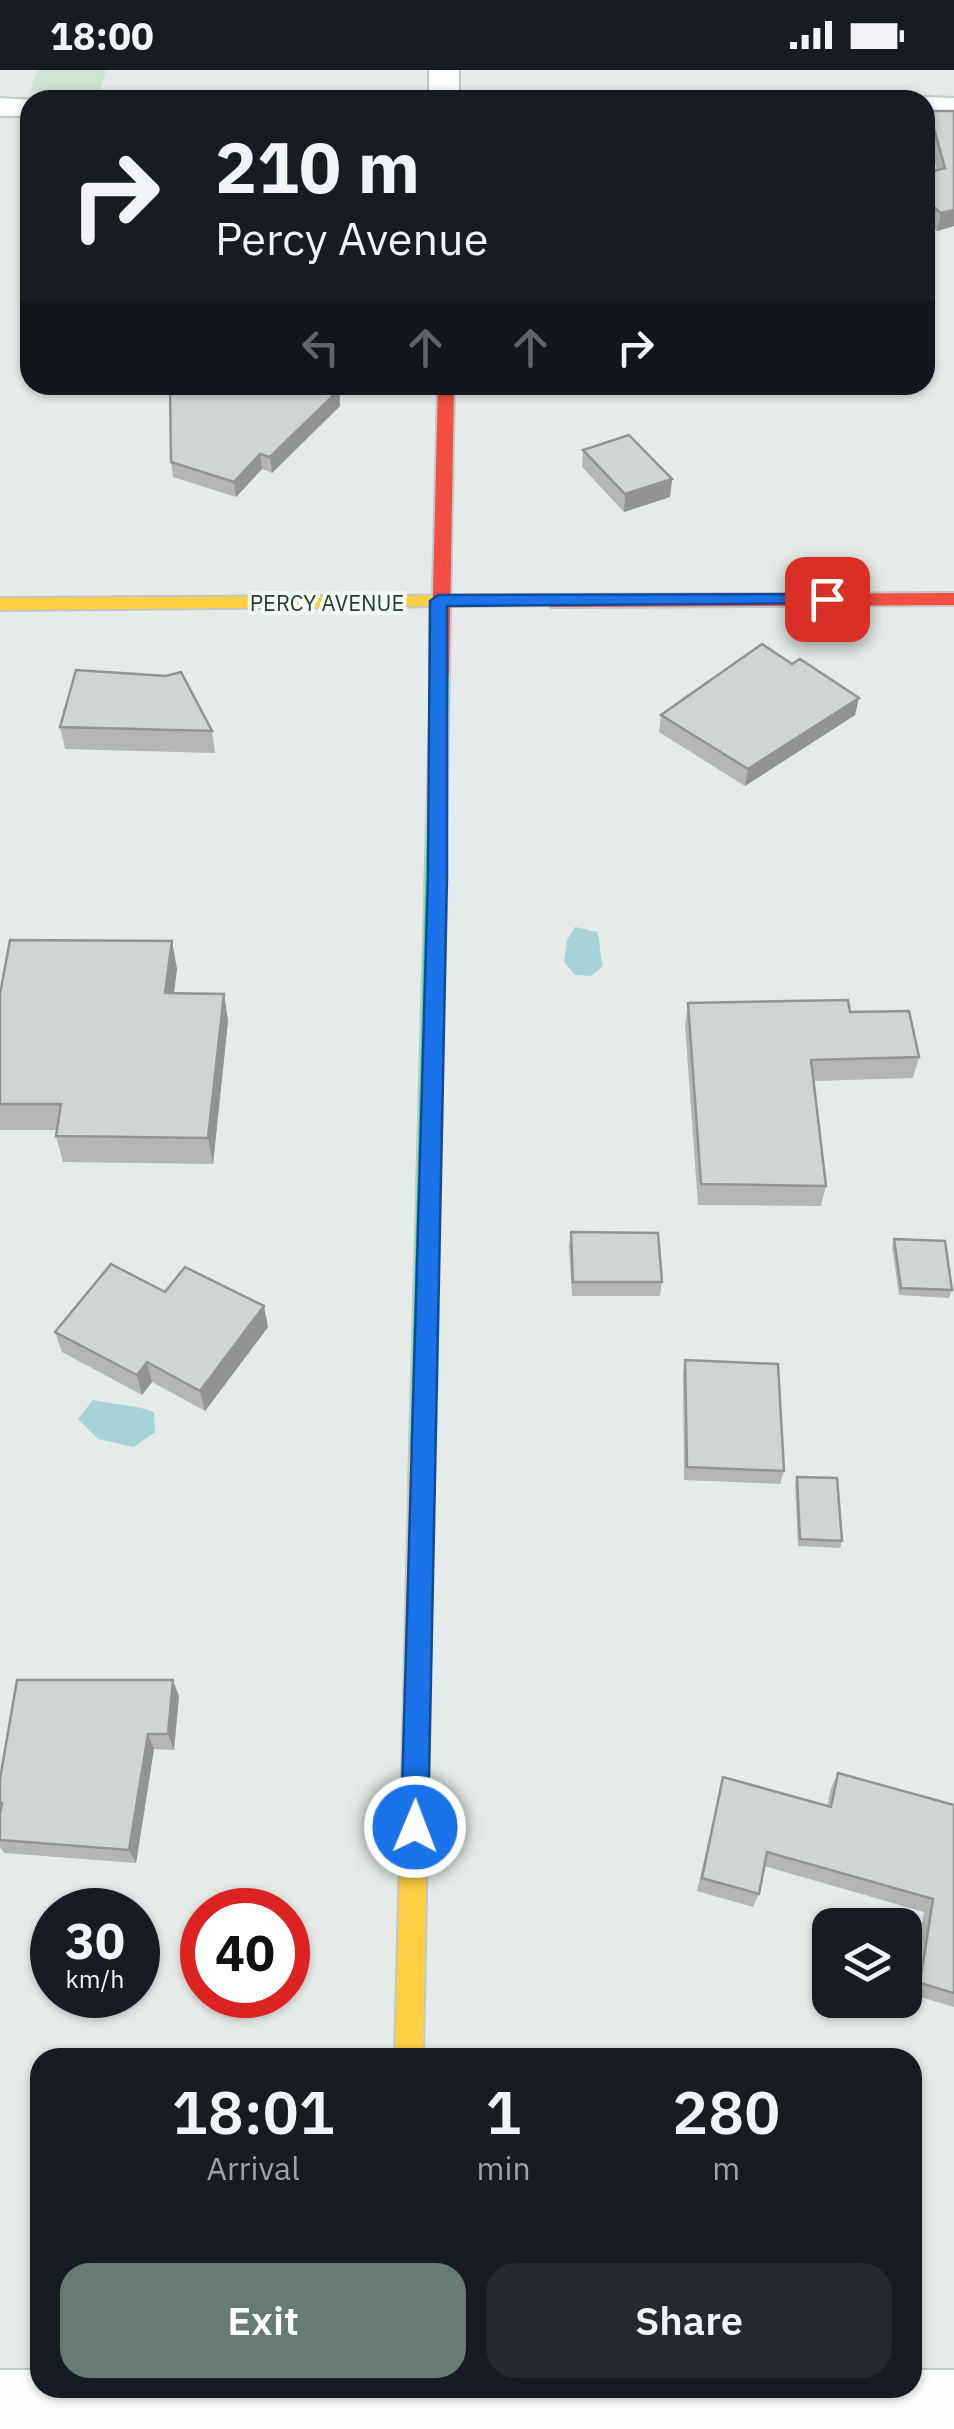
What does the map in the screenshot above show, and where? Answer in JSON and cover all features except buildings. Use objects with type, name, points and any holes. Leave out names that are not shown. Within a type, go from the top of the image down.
[{"type":"street","points":[[409,2048],[438,876],[438,601],[446,395]]},
{"type":"street","name":"PERCY AVENUE","points":[[0,604],[954,600]]},
{"type":"street","points":[[0,2405],[954,2405]]},
{"type":"green space","points":[[37,70],[106,70],[101,90],[30,90]]},
{"type":"water","points":[[575,927],[597,932],[603,966],[591,976],[575,975],[564,962],[567,940]]},
{"type":"water","points":[[93,1400],[154,1412],[155,1432],[134,1447],[98,1439],[78,1419]]},
{"type":"traffic: fast","points":[[422,1450],[440,675]]},
{"type":"traffic: slow","points":[[0,604],[551,601]]},
{"type":"traffic: slow","points":[[409,2048],[422,1450]]},
{"type":"traffic: jam","points":[[440,675],[446,395]]},
{"type":"traffic: jam","points":[[551,601],[954,599]]},
{"type":"route","points":[[415,1827],[438,876],[438,601],[827,599]]}]
